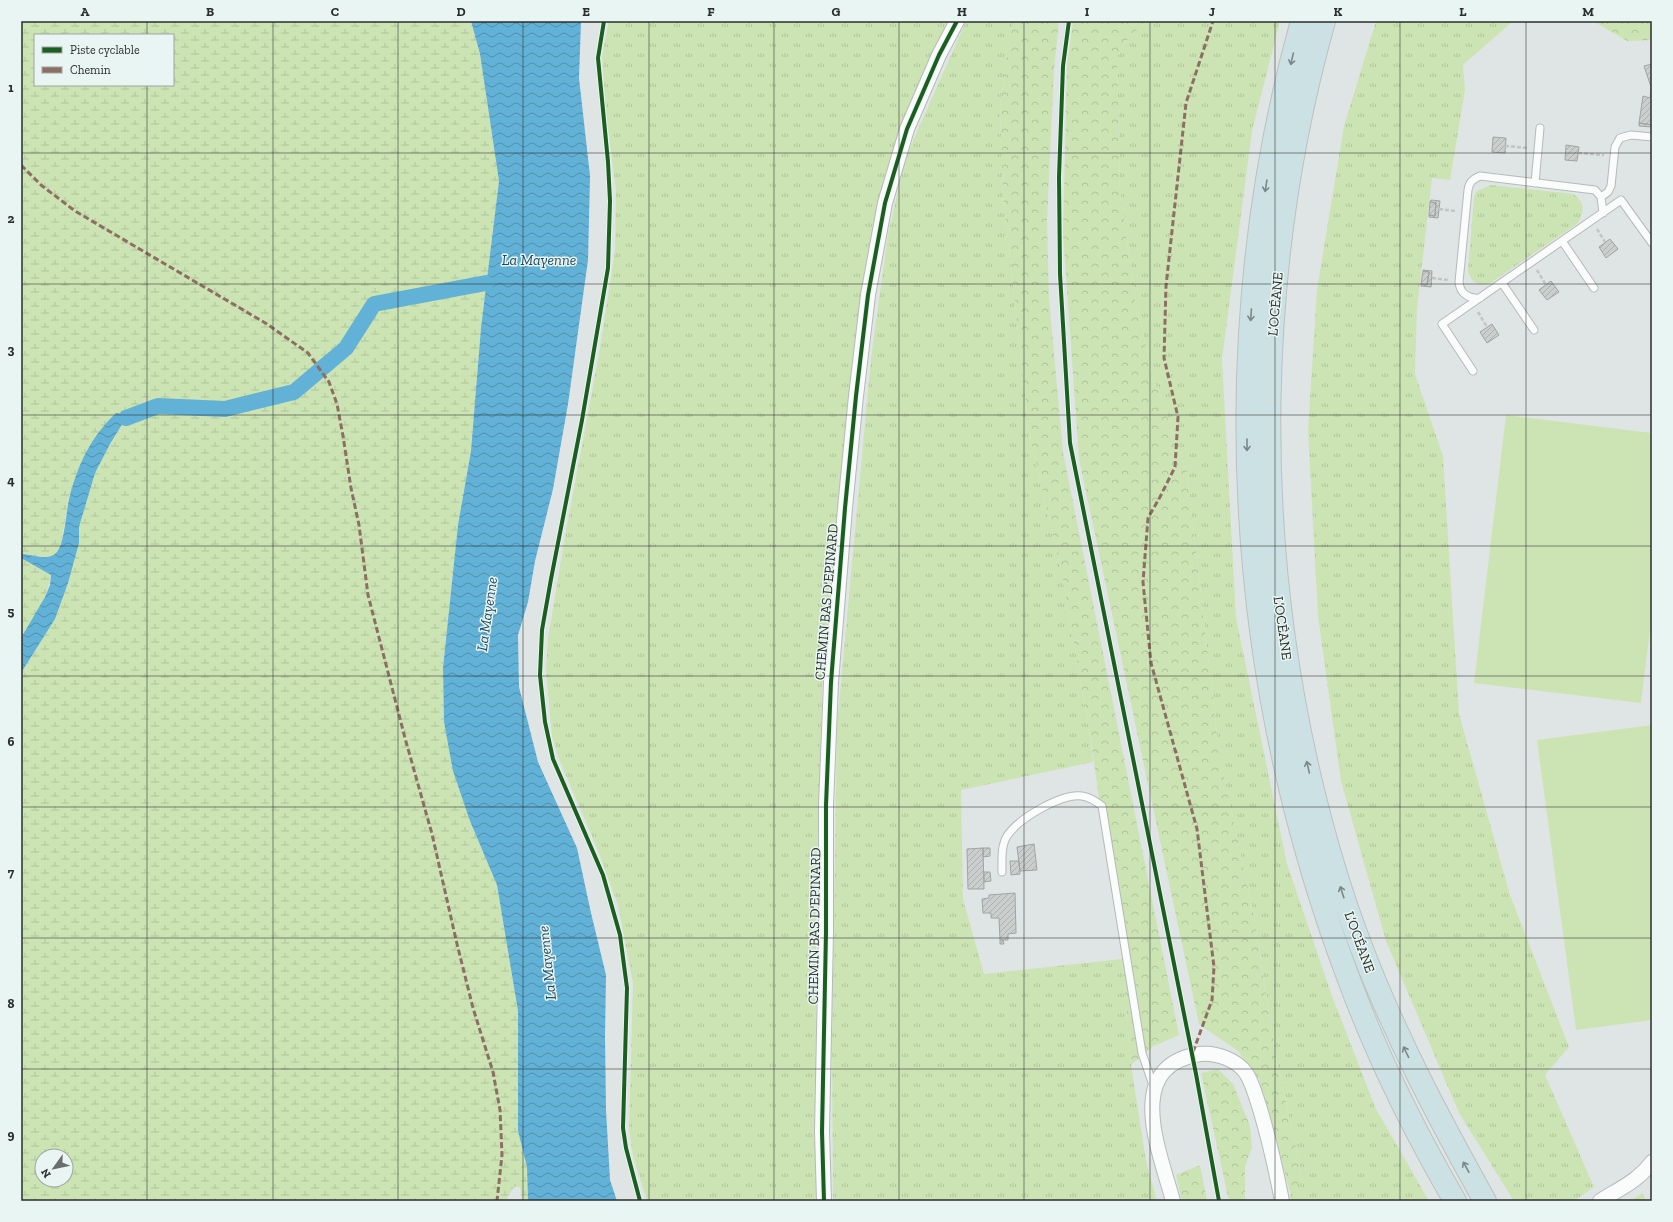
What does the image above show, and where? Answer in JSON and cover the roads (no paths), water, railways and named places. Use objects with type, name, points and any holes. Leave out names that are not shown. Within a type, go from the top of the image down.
[{"type":"highway","name":"L’OCÉANE","points":[[1302,21],[1281,106],[1267,182],[1257,253],[1249,346],[1247,468],[1250,528],[1259,616],[1267,677],[1289,787],[1305,846],[1330,927],[1351,987],[1399,1097],[1454,1201]]},
{"type":"highway","name":"L’OCÉANE","points":[[1324,21],[1305,98],[1292,165],[1278,270],[1272,340],[1270,400],[1271,491],[1277,582],[1285,642],[1294,702],[1317,805],[1338,881],[1358,939],[1404,1050],[1485,1201]]},
{"type":"street","name":"CHEMIN BAS D'EPINARD","points":[[824,1201],[822,1132],[826,932],[826,805],[831,682],[845,508],[856,396],[868,295],[885,203],[907,130],[939,55],[957,21]]},
{"type":"street","points":[[1174,1201],[1154,1130],[1152,1106],[1154,1088],[1161,1074],[1172,1063],[1192,1055],[1203,1053],[1218,1055],[1236,1062],[1245,1072],[1252,1084],[1265,1126],[1282,1201]]},
{"type":"street","points":[[1600,1201],[1632,1183],[1652,1162]]},
{"type":"lane","points":[[1535,183],[1540,128]]},
{"type":"lane","points":[[1601,197],[1608,192],[1611,186],[1614,147],[1620,138],[1631,135],[1652,137]]},
{"type":"lane","points":[[1480,298],[1472,299],[1466,295],[1460,287],[1459,281],[1469,185],[1474,179],[1480,176],[1595,190],[1601,197],[1603,213]]},
{"type":"lane","points":[[1473,371],[1442,324],[1621,200],[1652,243]]},
{"type":"lane","points":[[1562,241],[1594,288]]},
{"type":"lane","points":[[1502,283],[1534,330]]},
{"type":"lane","points":[[1002,872],[1002,847],[1008,835],[1020,823],[1038,810],[1067,797],[1082,796],[1097,802],[1102,806],[1142,1053],[1154,1088]]},
{"type":"water","name":"La Mayenne","points":[[471,21],[581,21],[579,78],[590,176],[588,260],[568,404],[553,489],[535,561],[528,602],[518,635],[519,687],[538,762],[577,848],[606,975],[606,1110],[610,1180],[617,1201],[528,1201],[527,1167],[518,1131],[518,1011],[497,885],[470,821],[453,771],[444,722],[443,668],[458,525],[471,451],[481,328],[499,181],[480,54]]},
{"type":"water","points":[[116,413],[123,414],[126,418],[95,473],[79,527],[79,543],[68,583],[55,619],[21,673],[21,638],[45,597],[50,585],[51,575],[21,558],[21,554],[49,557],[60,548],[64,534],[70,495],[77,472],[93,441],[107,422]]},
{"type":"waterway","points":[[126,418],[158,406],[225,409],[294,392],[346,348],[374,304],[486,283]]}]
